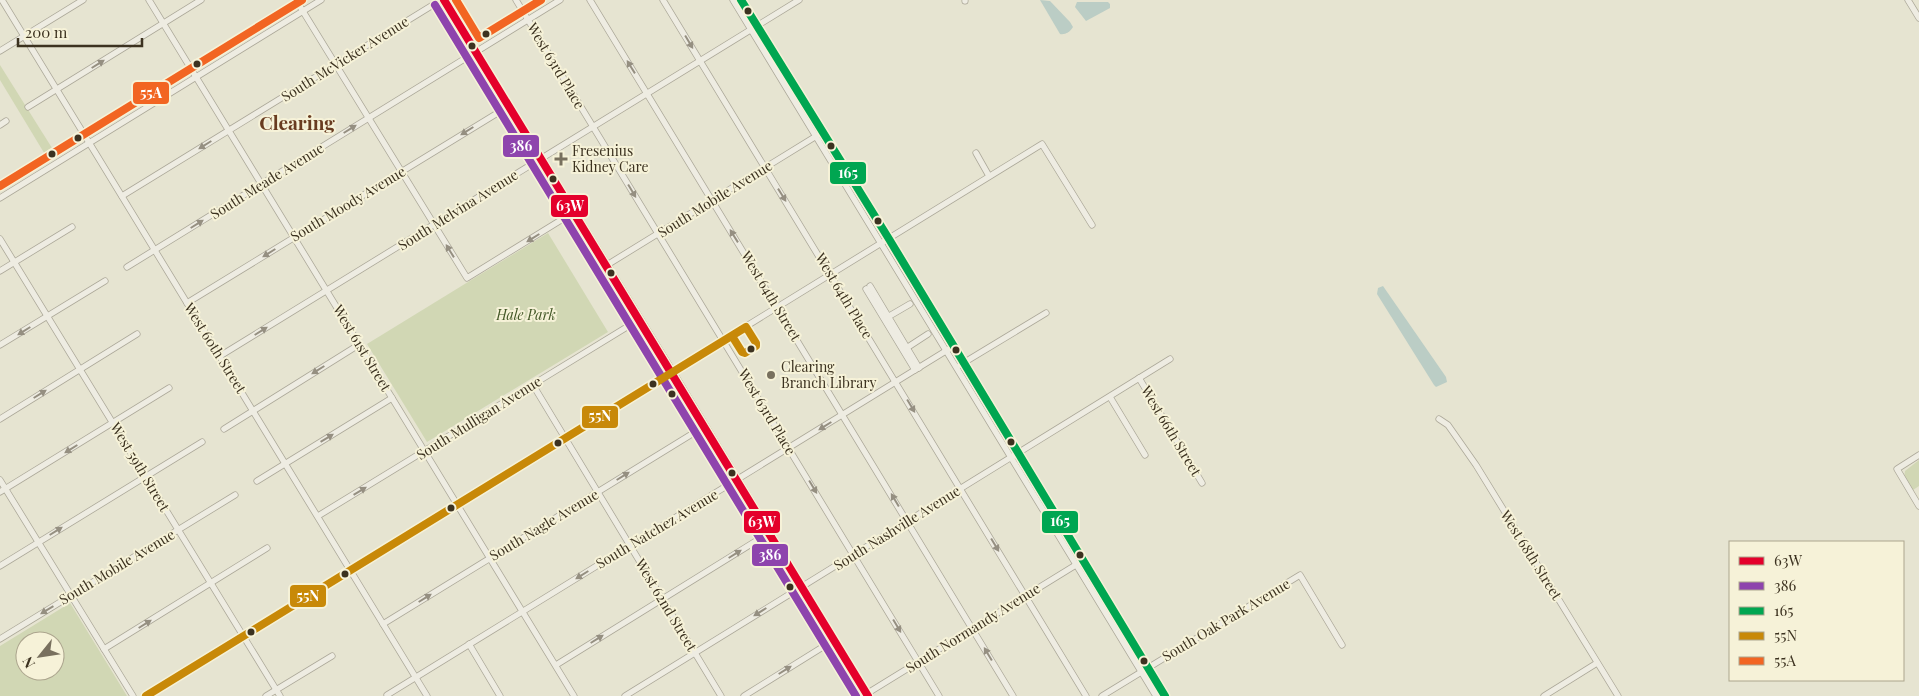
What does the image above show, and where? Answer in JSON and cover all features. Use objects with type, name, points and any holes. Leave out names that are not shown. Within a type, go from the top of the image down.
[{"type":"main road","points":[[442,0],[640,319],[866,695]]},
{"type":"street","name":"West 60th Street","points":[[2,0],[427,696]]},
{"type":"street","points":[[0,51],[83,0]]},
{"type":"street","name":"West 61st Street","points":[[149,0],[574,696]]},
{"type":"street","points":[[28,107],[202,0]]},
{"type":"street","points":[[296,0],[467,278],[574,212]]},
{"type":"street","points":[[0,198],[321,0]]},
{"type":"street","name":"South McVicker Avenue","points":[[122,196],[442,0]]},
{"type":"street","name":"West 63rd Place","points":[[516,0],[939,696]]},
{"type":"street","name":"South Meade Avenue","points":[[127,267],[560,0]]},
{"type":"street","name":"West 64th Street","points":[[590,0],[1014,696]]},
{"type":"street","name":"West 64th Place","points":[[663,0],[1086,696]]},
{"type":"street","points":[[733,0],[754,28],[823,132],[1166,696]]},
{"type":"street","points":[[741,0],[754,28],[816,136],[1156,696]]},
{"type":"street","name":"South Melvina Avenue","points":[[220,356],[799,0]]},
{"type":"street","points":[[1908,0],[1919,18]]},
{"type":"street","name":"South Moody Avenue","points":[[187,303],[509,106]]},
{"type":"street","points":[[0,125],[6,121]]},
{"type":"street","name":"South Mobile Avenue","points":[[607,265],[823,132]]},
{"type":"street","points":[[146,696],[1042,144],[1092,225]]},
{"type":"street","points":[[976,153],[989,176]]},
{"type":"street","points":[[0,271],[72,227]]},
{"type":"street","name":"West 59th Street","points":[[0,239],[280,696]]},
{"type":"street","points":[[0,345],[104,281]]},
{"type":"street","points":[[868,288],[917,369]]},
{"type":"street","points":[[886,318],[910,304]]},
{"type":"street","points":[[956,367],[1046,313]]},
{"type":"street","name":"South Mulligan Avenue","points":[[318,516],[640,319]]},
{"type":"street","points":[[0,419],[137,334]]},
{"type":"street","points":[[905,349],[928,334]]},
{"type":"street","points":[[224,428],[360,344]]},
{"type":"street","name":"South Natchez Avenue","points":[[387,695],[953,346]]},
{"type":"street","name":"South Nashville Avenue","points":[[625,696],[1170,359]]},
{"type":"street","name":"West 66th Street","points":[[1139,378],[1202,483]]},
{"type":"street","name":"West 62nd Street","points":[[533,385],[721,696]]},
{"type":"street","points":[[3,491],[169,388]]},
{"type":"street","points":[[1110,396],[1145,455]]},
{"type":"street","points":[[257,482],[392,398]]},
{"type":"street","name":"West 68th Street","points":[[1439,418],[1448,425],[1476,465],[1618,696]]},
{"type":"street","name":"South Nagle Avenue","points":[[383,624],[705,426]]},
{"type":"street","points":[[0,566],[202,442]]},
{"type":"street","points":[[1919,456],[1897,469],[1919,506]]},
{"type":"street","points":[[0,480],[3,491],[38,542],[132,696]]},
{"type":"street","name":"South Mobile Avenue","points":[[0,639],[235,495]]},
{"type":"street","points":[[556,665],[770,533]]},
{"type":"street","points":[[104,649],[267,548]]},
{"type":"street","name":"South Normandy Avenue","points":[[866,695],[1083,560]]},
{"type":"street","name":"South Oak Park Avenue","points":[[1102,696],[1300,575],[1342,645]]},
{"type":"street","points":[[744,696],[834,640]]},
{"type":"street","points":[[469,644],[500,696]]},
{"type":"street","points":[[266,696],[332,656]]},
{"type":"street","points":[[1544,696],[1597,663]]},
{"type":"green space","points":[[0,65],[57,156],[49,161],[0,80]]},
{"type":"green space","name":"Hale Park","points":[[548,233],[608,332],[427,442],[367,344]]},
{"type":"green space","points":[[1919,460],[1919,486],[1913,490],[1904,478],[1905,471]]},
{"type":"green space","points":[[70,603],[127,696],[0,696],[0,646],[15,637],[15,681],[65,681],[65,631],[24,631]]},
{"type":"shaded area","points":[[1040,0],[1050,1],[1070,22],[1073,27],[1066,34],[1060,34]]},
{"type":"shaded area","points":[[1077,2],[1108,2],[1110,8],[1086,21],[1075,7]]},
{"type":"shaded area","points":[[1383,286],[1446,377],[1447,382],[1436,387],[1434,385],[1377,294],[1378,288]]},
{"type":"transit line","name":"55A","points":[[0,186],[302,0]]},
{"type":"transit line","name":"63W","points":[[444,0],[868,696]]},
{"type":"transit line","name":"55A","points":[[456,0],[479,38],[541,0]]},
{"type":"transit line","name":"165","points":[[741,0],[889,239],[1165,696]]},
{"type":"transit line","name":"386","points":[[435,5],[856,696]]},
{"type":"transit line","name":"55N","points":[[146,696],[746,327],[756,346],[745,353],[742,352],[732,336]]},
{"type":"place","name":"Fresenius Kidney Care","points":[[561,159]]},
{"type":"place","name":"Clearing Branch Library","points":[[771,375]]},
{"type":"district","name":"Clearing","points":[[297,123]]}]
